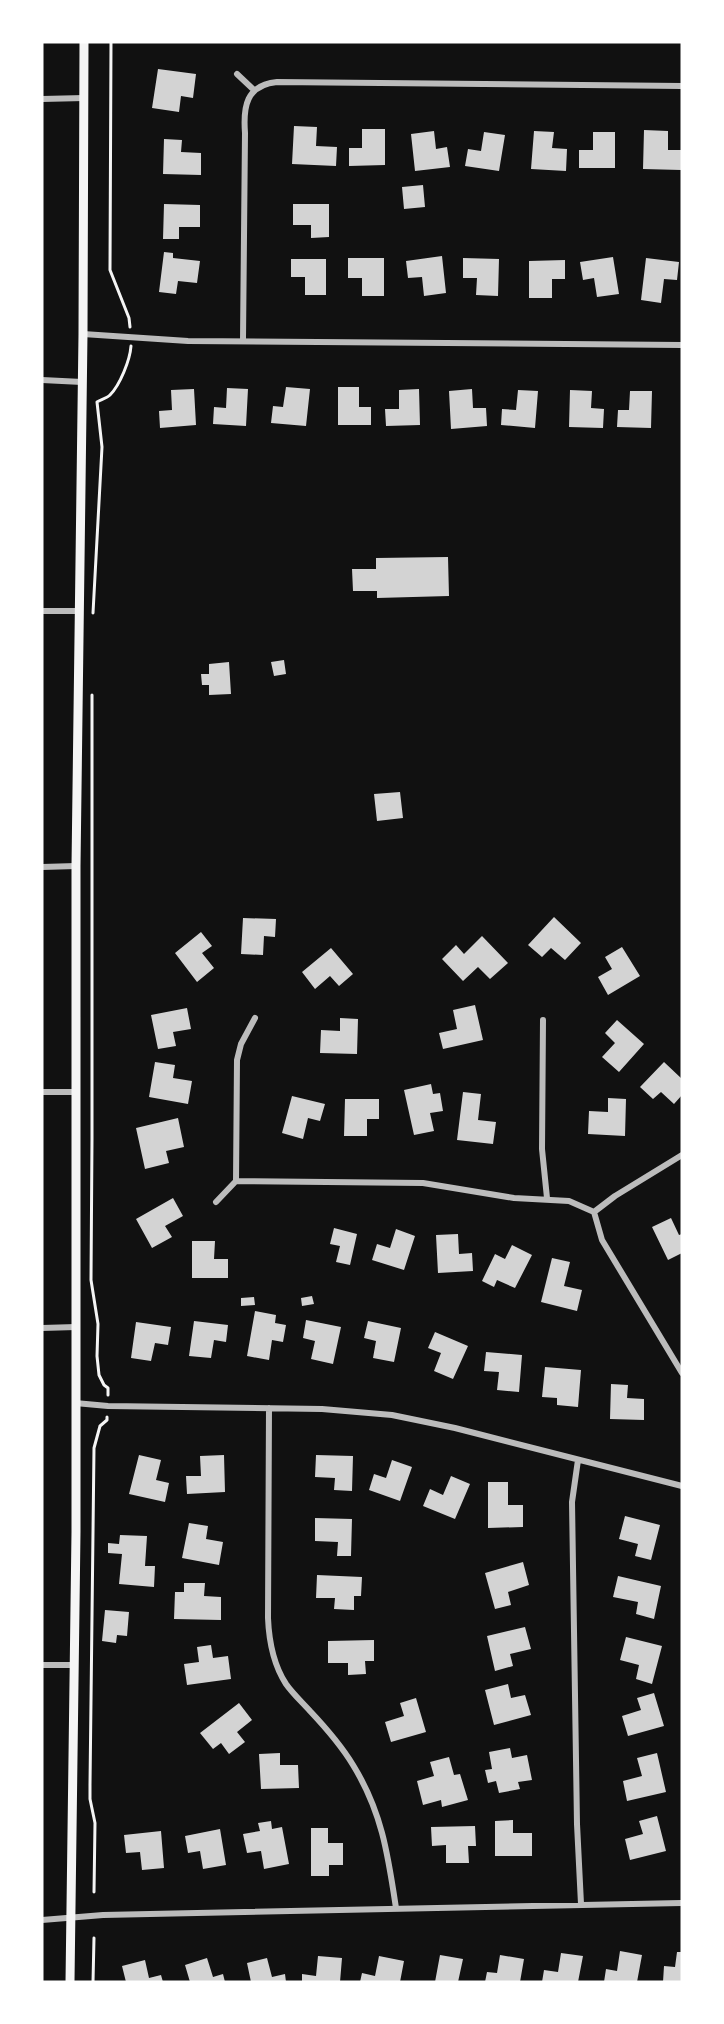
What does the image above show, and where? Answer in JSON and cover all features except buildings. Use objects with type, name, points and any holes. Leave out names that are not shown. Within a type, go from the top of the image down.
[{"type":"main road","points":[[70,1982],[76,1532],[76,866],[81,549],[84,42]]},
{"type":"street","points":[[237,74],[254,90]]},
{"type":"street","points":[[243,340],[243,117],[247,101],[254,90],[269,82],[682,86]]},
{"type":"street","points":[[42,99],[84,98]]},
{"type":"street","points":[[83,334],[188,341],[682,345]]},
{"type":"street","points":[[42,380],[82,382]]},
{"type":"street","points":[[42,611],[79,611]]},
{"type":"street","points":[[42,867],[76,866]]},
{"type":"street","points":[[216,1202],[236,1181],[237,1060],[241,1044],[255,1018]]},
{"type":"street","points":[[543,1020],[542,1149],[547,1198]]},
{"type":"street","points":[[42,1092],[76,1092]]},
{"type":"street","points":[[594,1212],[615,1196],[682,1155]]},
{"type":"street","points":[[236,1181],[423,1183],[514,1198],[569,1200],[594,1212],[602,1240],[682,1373]]},
{"type":"street","points":[[42,1328],[76,1328]]},
{"type":"street","points":[[75,1403],[108,1406],[322,1409],[392,1415],[455,1428],[682,1486]]},
{"type":"street","points":[[270,1408],[268,1618],[271,1649],[287,1684],[336,1739],[368,1793],[379,1818],[386,1844],[396,1908]]},
{"type":"street","points":[[578,1460],[572,1502],[581,1904]]},
{"type":"street","points":[[42,1665],[73,1665]]},
{"type":"street","points":[[42,1920],[103,1915],[682,1903]]},
{"type":"path","points":[[93,620],[102,447],[97,402],[110,396],[124,371],[130,356],[131,337],[129,318],[110,270],[111,42]]},
{"type":"path","points":[[92,688],[90,1280],[99,1324],[97,1356],[99,1375],[108,1388],[107,1420],[100,1426],[94,1448],[90,1766],[90,1799],[95,1823],[94,1892]]},
{"type":"path","points":[[93,1982],[94,1938]]}]
